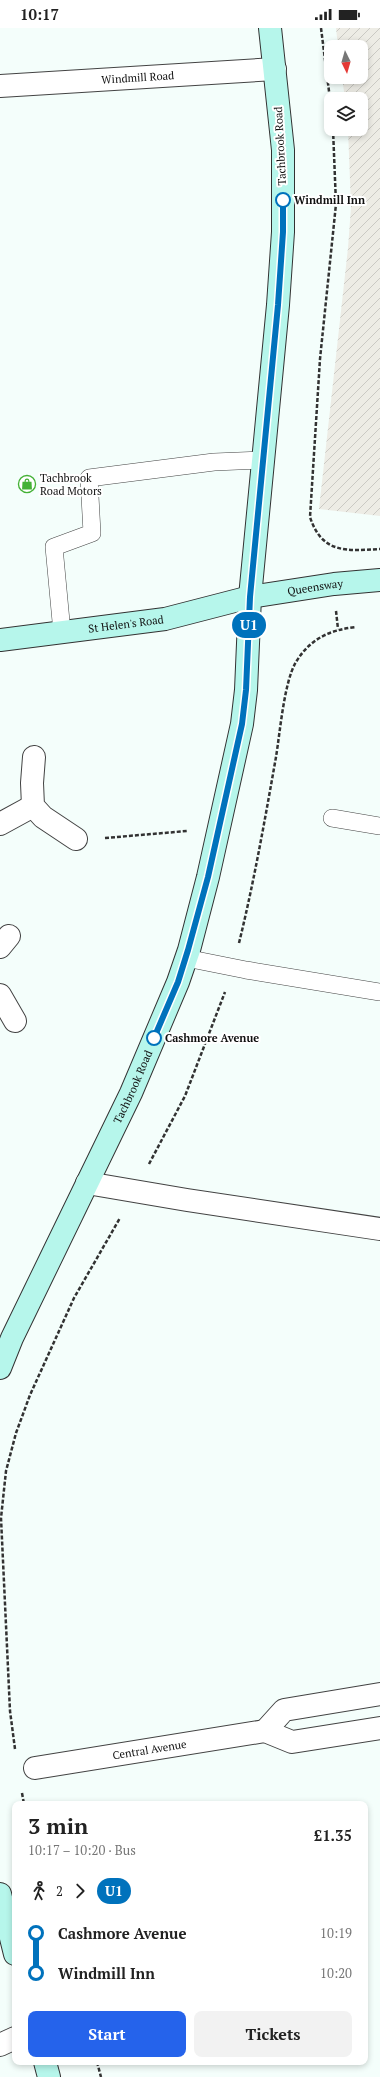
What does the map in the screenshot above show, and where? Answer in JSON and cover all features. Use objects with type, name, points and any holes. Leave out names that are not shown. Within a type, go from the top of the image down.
[{"type":"main road","name":"Tachbrook Road","points":[[0,1368],[6,1336],[87,1183],[131,1093],[186,958],[208,877],[242,724],[246,690],[250,597],[283,232],[283,150],[270,28]]},
{"type":"main road","name":"Queensway","points":[[250,597],[334,584],[380,580]]},
{"type":"main road","name":"St Helen's Road","points":[[0,640],[165,619],[250,597]]},
{"type":"main road","points":[[0,1894],[12,1942]]},
{"type":"main road","points":[[45,2065],[49,2077]]},
{"type":"street","name":"Windmill Road","points":[[0,86],[275,69]]},
{"type":"street","points":[[34,757],[32,783],[33,806],[43,817],[76,839]]},
{"type":"street","points":[[0,824],[33,806]]},
{"type":"street","points":[[0,995],[15,1020]]},
{"type":"street","points":[[87,1183],[187,1200],[380,1229]]},
{"type":"street","points":[[380,1694],[284,1710],[265,1731],[292,1742],[380,1728]]},
{"type":"street","name":"Central Avenue","points":[[35,1768],[265,1731]]},
{"type":"street","points":[[0,2045],[12,2039]]},
{"type":"lane","points":[[62,632],[54,547],[92,533],[89,478],[214,462],[263,460]]},
{"type":"lane","points":[[332,818],[380,826]]},
{"type":"lane","points":[[186,958],[246,970],[380,992]]},
{"type":"path","points":[[321,28],[329,92]]},
{"type":"path","points":[[334,136],[337,178],[336,210],[320,358],[310,517],[314,530],[332,547],[349,551],[380,549]]},
{"type":"path","points":[[332,547],[333,554]]},
{"type":"path","points":[[337,622],[338,629]]},
{"type":"path","points":[[286,695],[288,680],[295,663],[305,650],[328,632],[356,627]]},
{"type":"path","points":[[98,835],[104,838],[187,831]]},
{"type":"path","points":[[16,1754],[10,1711],[1,1518],[6,1471],[16,1433],[30,1395],[74,1298],[114,1230]]},
{"type":"path","points":[[21,1788],[23,1801]]},
{"type":"path","points":[[98,2065],[101,2077]]},
{"type":"shaded area","points":[[336,28],[380,28],[380,516],[319,509],[348,248],[351,207],[348,136],[368,136],[368,92],[344,92],[343,84],[368,84],[368,40],[337,40]]},
{"type":"bus line","name":"U1","points":[[154,1038],[178,982],[186,958],[208,877],[242,724],[246,690],[250,597],[278,305],[283,232],[283,200]]},
{"type":"place","name":"Windmill Inn","points":[[283,200]]},
{"type":"place","name":"Tachbrook Road Motors","points":[[27,484]]},
{"type":"place","name":"Cashmore Avenue","points":[[154,1038]]}]
